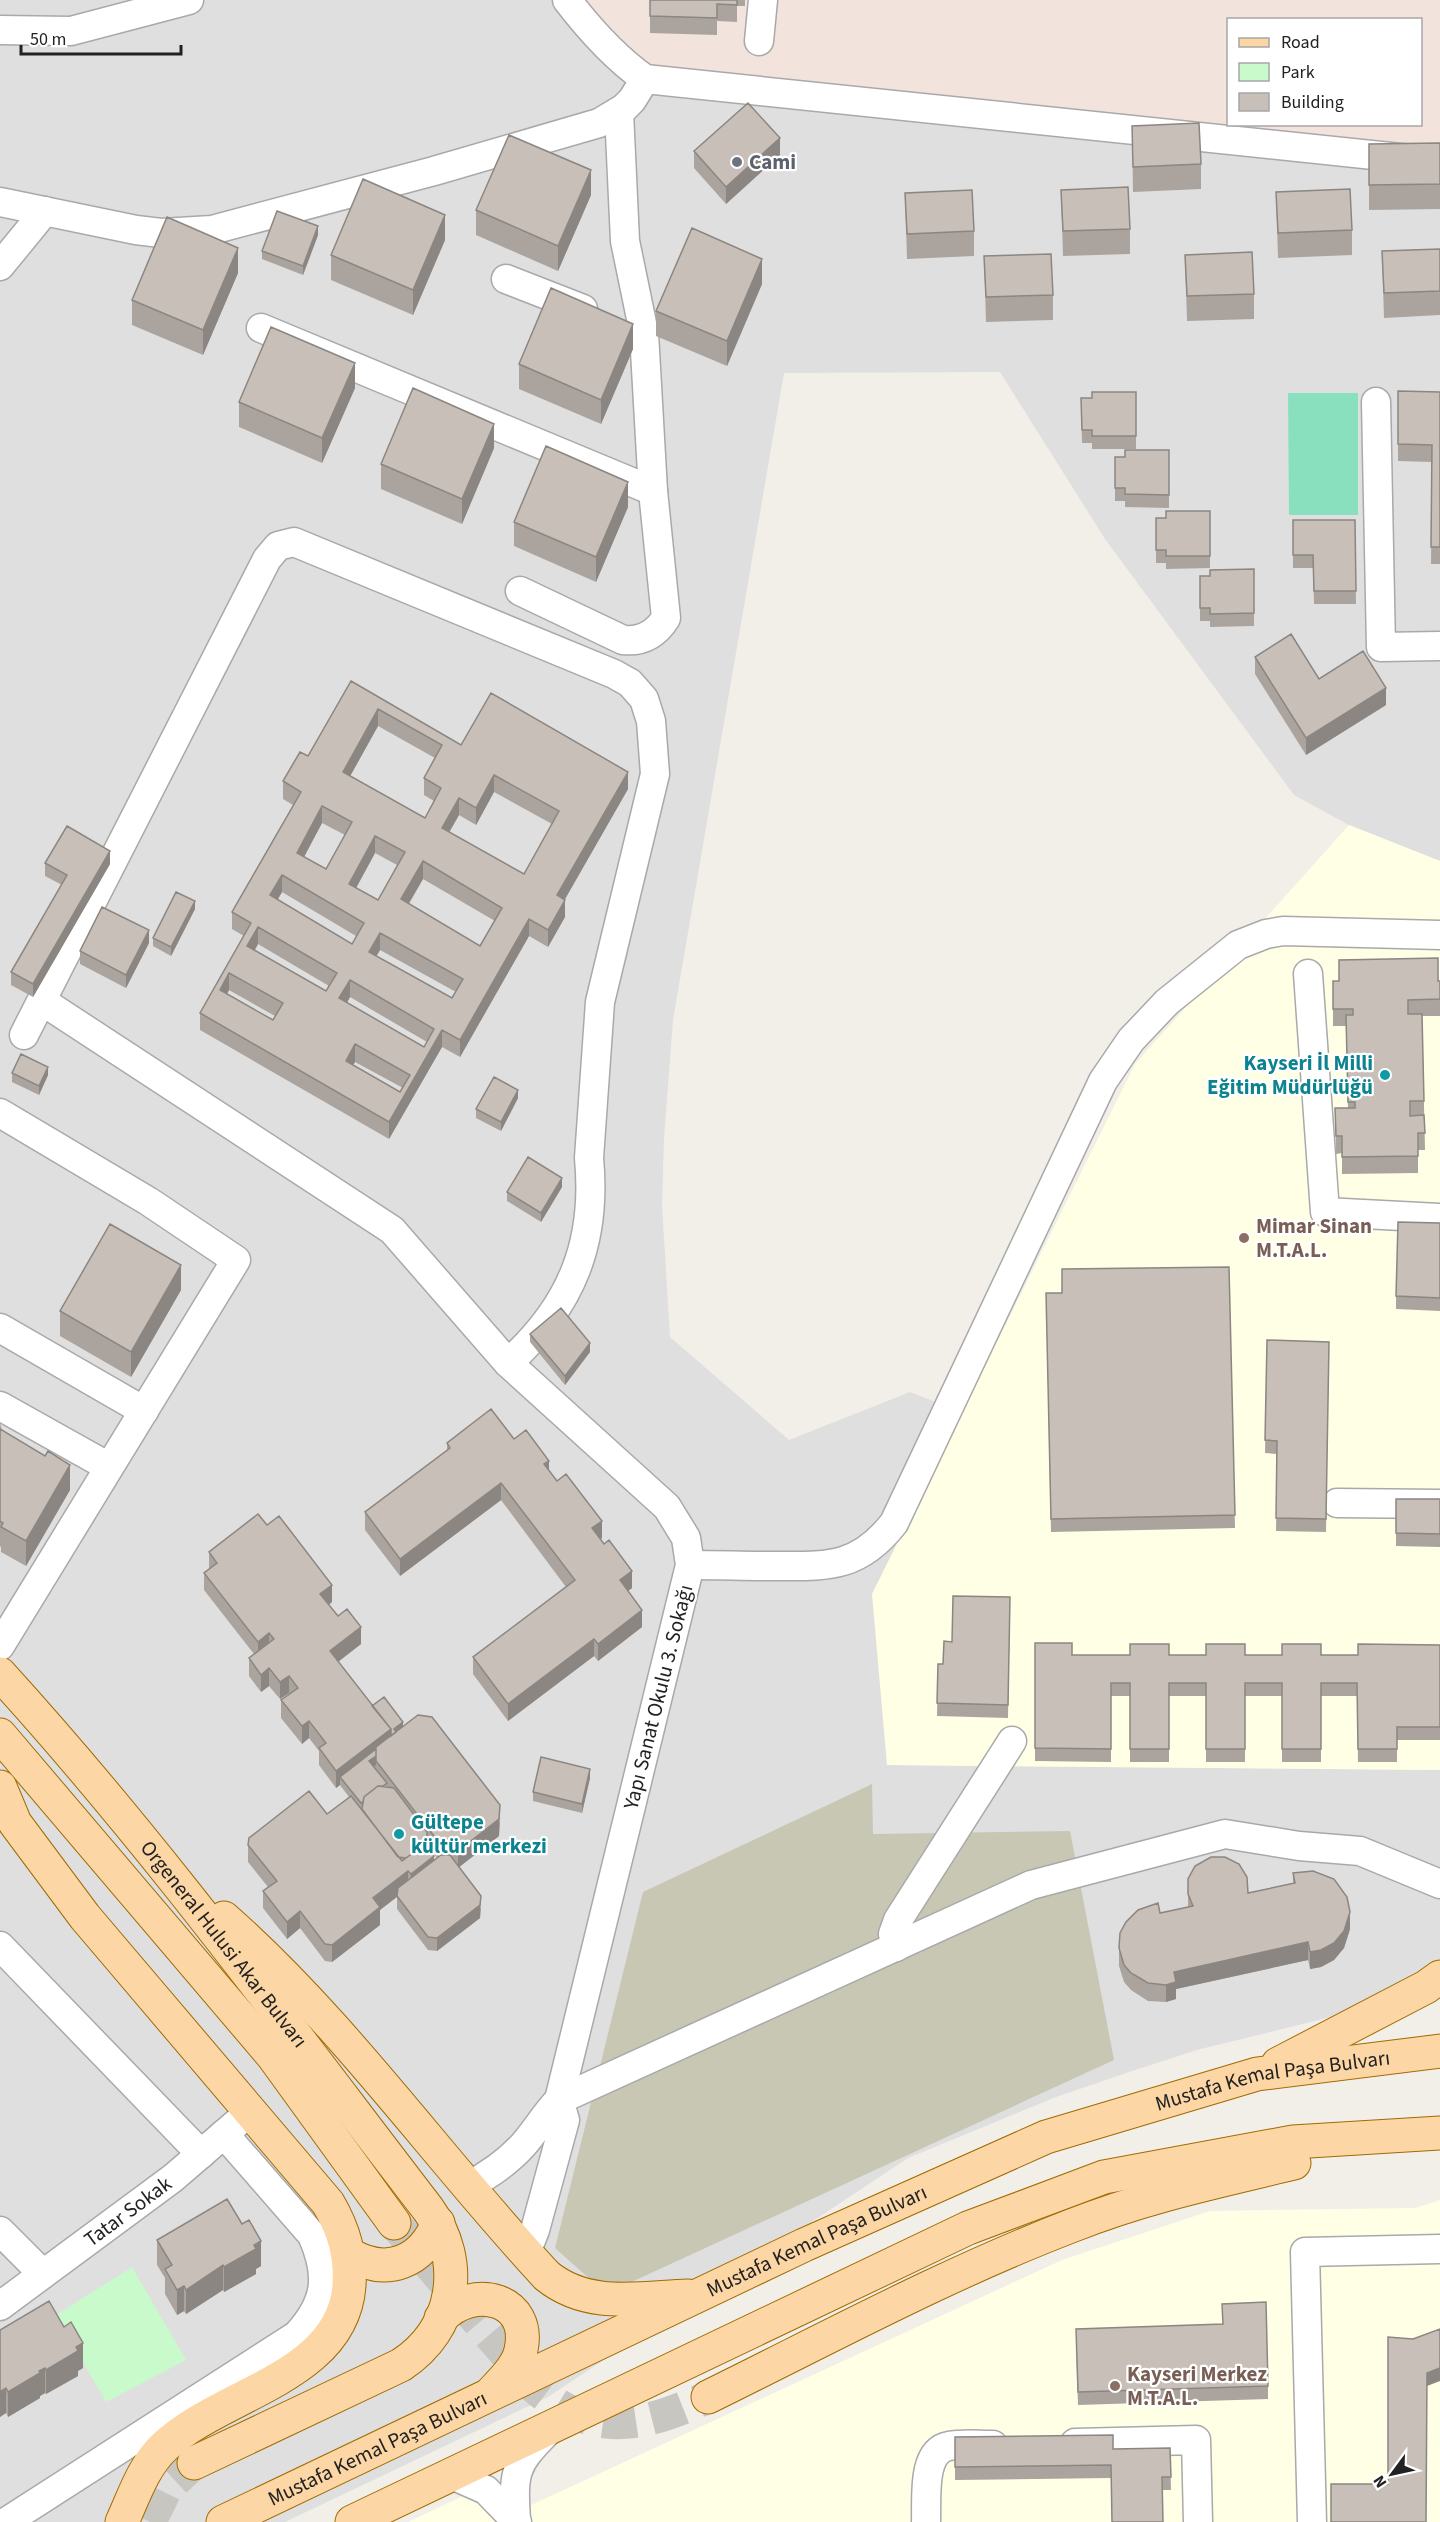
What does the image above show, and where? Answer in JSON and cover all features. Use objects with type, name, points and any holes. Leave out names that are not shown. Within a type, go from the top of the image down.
[{"type":"main road","name":"Orgeneral Hulusi Akar Bulvarı","points":[[0,1674],[49,1727],[168,1869],[438,2223],[449,2252],[451,2286],[441,2318],[426,2345],[401,2365],[194,2463]]},
{"type":"main road","name":"Orgeneral Hulusi Akar Bulvarı","points":[[0,1735],[273,2056],[394,2223]]},
{"type":"main road","points":[[0,1787],[15,1823],[85,1917],[328,2203],[341,2228],[349,2254],[350,2272],[345,2307],[328,2340],[302,2363],[184,2431],[163,2448],[143,2474],[122,2522]]},
{"type":"main road","points":[[168,1869],[261,1951],[322,2016],[526,2253],[557,2284],[584,2296],[599,2299],[699,2296]]},
{"type":"main road","points":[[1257,2074],[1426,1987],[1440,1977]]},
{"type":"main road","name":"Mustafa Kemal Paşa Bulvarı","points":[[223,2522],[804,2245],[1046,2137],[1257,2074],[1440,2051]]},
{"type":"main road","points":[[708,2397],[978,2265],[1073,2225],[1193,2187],[1429,2134]]},
{"type":"main road","points":[[352,2522],[968,2228],[1104,2177],[1293,2142],[1429,2134]]},
{"type":"main road","points":[[349,2254],[372,2264],[397,2263],[413,2256],[427,2244],[438,2223]]},
{"type":"main road","points":[[441,2318],[457,2305],[477,2298],[485,2298],[504,2304],[517,2319],[522,2338],[519,2358],[500,2384],[484,2399]]},
{"type":"street","points":[[0,30],[71,31],[189,0]]},
{"type":"street","points":[[567,0],[610,51],[645,79],[1440,162]]},
{"type":"street","points":[[759,41],[763,0]]},
{"type":"street","points":[[0,202],[136,230],[161,233],[212,230],[434,171],[599,123],[619,112],[632,100],[645,79]]},
{"type":"street","points":[[520,591],[623,640],[641,639],[656,631],[666,618],[653,491],[644,333],[625,241],[619,112]]},
{"type":"street","points":[[0,266],[45,211]]},
{"type":"street","points":[[506,279],[644,333]]},
{"type":"street","points":[[261,328],[653,491]]},
{"type":"street","points":[[1376,402],[1381,647],[1440,646]]},
{"type":"street","points":[[24,1035],[267,559],[278,546],[294,542],[614,674],[630,683],[644,699],[648,710],[655,774],[600,1002],[589,1158],[591,1182],[588,1231],[582,1254],[561,1302],[528,1344],[508,1362]]},
{"type":"street","points":[[690,1565],[824,1566],[844,1562],[862,1553],[885,1535],[894,1523],[1103,1081],[1131,1040],[1167,1002],[1238,945],[1266,934],[1283,931],[1440,935]]},
{"type":"street","points":[[1308,974],[1325,1212],[1440,1218]]},
{"type":"street","name":"Yapı Sanat Okulu 3. Sokağı","points":[[42,1001],[392,1230],[508,1362],[667,1506],[686,1538],[690,1565],[559,2100],[565,2120],[535,2230],[526,2253]]},
{"type":"street","points":[[0,1113],[148,1201],[236,1260],[0,1646]]},
{"type":"street","points":[[0,1328],[144,1411]]},
{"type":"street","points":[[0,1406],[109,1467]]},
{"type":"street","points":[[1337,1503],[1440,1504]]},
{"type":"street","points":[[896,1947],[893,1934],[898,1920],[1012,1741]]},
{"type":"street","points":[[559,2100],[1031,1885],[1225,1834],[1299,1846],[1360,1851],[1440,1884]]},
{"type":"street","points":[[0,1946],[201,2154]]},
{"type":"street","name":"Yapı Sanat Okulu 3. Sokağı","points":[[468,2186],[484,2178],[513,2156],[536,2129],[545,2114],[559,2100]]},
{"type":"street","name":"Tatar Sokak","points":[[0,2306],[173,2178],[250,2112]]},
{"type":"street","points":[[6,2522],[297,2335],[312,2318],[321,2299],[325,2278],[321,2255],[312,2235],[224,2134]]},
{"type":"street","points":[[0,2231],[42,2273]]},
{"type":"street","points":[[1312,2522],[1305,2252],[1440,2249]]},
{"type":"street","points":[[516,2521],[514,2491],[518,2467],[524,2456],[551,2428]]},
{"type":"street","points":[[1055,2444],[1196,2440],[1198,2522]]},
{"type":"street","points":[[926,2522],[929,2464],[935,2453],[949,2446],[1019,2444]]},
{"type":"street","points":[[452,2475],[486,2490],[516,2521]]},
{"type":"shaded area","points":[[0,0],[1440,0],[1440,861],[1349,825],[1294,795],[1105,539],[1000,372],[784,373],[673,1020],[664,1138],[662,1205],[670,1337],[789,1440],[910,1392],[962,1412],[888,1765],[1440,1770],[1440,1963],[1357,2007],[1331,2017],[1197,2050],[1132,2071],[1056,2097],[908,2158],[548,2397],[285,2522],[0,2522]]},
{"type":"shaded area","points":[[583,0],[1440,0],[1440,161],[645,79]]},
{"type":"shaded area","name":"Mimar Sinan M.T.A.L.","points":[[1349,825],[1440,861],[1440,1770],[887,1765],[872,1594],[1135,1064]]},
{"type":"shaded area","points":[[872,1784],[873,1834],[1070,1831],[1114,2060],[625,2285],[592,2281],[555,2248],[643,1892]]},
{"type":"shaded area","name":"Kayseri Merkez M.T.A.L.","points":[[1440,2200],[1440,2522],[522,2522],[516,2512],[1062,2260],[1210,2211],[1415,2208]]},
{"type":"shaded area","points":[[480,2488],[500,2522],[408,2522]]},
{"type":"green space","points":[[1288,393],[1358,393],[1358,515],[1289,515]]},
{"type":"green space","points":[[132,2267],[186,2360],[106,2402],[56,2315]]},
{"type":"building","points":[[650,0],[737,0],[737,5],[717,4],[717,18],[650,16]]},
{"type":"building","name":"Cami","points":[[748,103],[780,138],[726,187],[694,151]]},
{"type":"building","points":[[1199,123],[1201,164],[1133,167],[1132,126]]},
{"type":"building","points":[[509,135],[591,170],[558,246],[476,210]]},
{"type":"building","points":[[1440,143],[1440,184],[1369,185],[1369,144]]},
{"type":"building","points":[[363,179],[445,215],[413,290],[331,255]]},
{"type":"building","points":[[1128,187],[1130,229],[1063,231],[1061,190]]},
{"type":"building","points":[[1350,189],[1352,230],[1278,233],[1276,192]]},
{"type":"building","points":[[972,190],[974,231],[907,234],[905,193]]},
{"type":"building","points":[[277,211],[318,226],[303,266],[262,251]]},
{"type":"building","points":[[167,217],[238,248],[203,330],[132,300]]},
{"type":"building","points":[[692,228],[762,259],[727,341],[656,311]]},
{"type":"building","points":[[1440,249],[1440,291],[1384,293],[1382,251]]},
{"type":"building","points":[[1252,252],[1254,294],[1187,296],[1185,255]]},
{"type":"building","points":[[1051,254],[1053,295],[986,297],[984,256]]},
{"type":"building","points":[[551,288],[633,324],[601,400],[519,364]]},
{"type":"building","points":[[271,327],[355,363],[322,438],[239,402]]},
{"type":"building","points":[[413,388],[494,424],[462,499],[381,464]]},
{"type":"building","points":[[1398,391],[1440,392],[1440,547],[1431,547],[1432,445],[1398,444]]},
{"type":"building","points":[[1092,392],[1136,392],[1136,436],[1092,436],[1092,430],[1082,430],[1081,398],[1092,398]]},
{"type":"building","points":[[546,446],[628,482],[596,557],[514,522]]},
{"type":"building","points":[[1125,450],[1169,450],[1169,495],[1125,494],[1125,488],[1115,488],[1115,457],[1125,457]]},
{"type":"building","points":[[1166,511],[1210,511],[1210,556],[1166,556],[1166,550],[1156,550],[1156,518],[1166,518]]},
{"type":"building","points":[[1293,520],[1355,520],[1356,591],[1314,591],[1313,555],[1293,555]]},
{"type":"building","points":[[1254,569],[1254,613],[1210,614],[1210,608],[1200,608],[1200,576],[1210,576],[1210,570]]},
{"type":"building","points":[[1291,634],[1319,679],[1363,651],[1386,688],[1306,738],[1255,657]]},
{"type":"building","points":[[351,681],[461,745],[491,693],[628,772],[557,895],[565,900],[548,930],[529,919],[460,1040],[442,1030],[389,1122],[200,1013],[251,923],[232,912],[301,792],[283,781],[300,752],[308,756]],"holes":[[[378,709],[442,745],[424,778],[441,788],[425,818],[343,772]],[[494,775],[559,811],[524,874],[442,828],[459,798],[476,808]],[[322,806],[352,822],[326,869],[297,853]],[[375,836],[405,852],[378,900],[349,884]],[[423,861],[502,908],[480,946],[401,899]],[[282,875],[364,923],[352,944],[270,895]],[[258,927],[337,973],[326,991],[247,946]],[[380,933],[463,979],[452,998],[369,952]],[[229,973],[283,1003],[273,1020],[220,990]],[[350,980],[434,1029],[424,1047],[339,998]],[[355,1044],[410,1075],[400,1092],[346,1061]]]},
{"type":"building","points":[[67,826],[110,851],[33,984],[11,972],[67,875],[45,863]]},
{"type":"building","points":[[176,892],[195,901],[171,947],[153,938]]},
{"type":"building","points":[[102,907],[149,930],[126,975],[80,951]]},
{"type":"building","name":"Kayseri İl Milli Eğitim Müdürlüğü","points":[[1438,958],[1440,999],[1408,1000],[1408,1014],[1422,1014],[1424,1101],[1410,1101],[1410,1116],[1424,1115],[1425,1133],[1418,1133],[1418,1156],[1342,1157],[1342,1136],[1336,1136],[1335,1108],[1355,1108],[1355,1102],[1348,1102],[1346,1015],[1353,1015],[1353,1009],[1333,1009],[1333,981],[1339,981],[1339,960]]},
{"type":"building","points":[[21,1054],[48,1067],[39,1086],[12,1073]]},
{"type":"building","points":[[494,1077],[518,1090],[501,1122],[476,1109]]},
{"type":"building","points":[[528,1157],[562,1178],[541,1213],[507,1192]]},
{"type":"building","points":[[1398,1222],[1440,1223],[1440,1298],[1396,1296]]},
{"type":"building","points":[[110,1224],[181,1265],[131,1352],[60,1311]]},
{"type":"building","points":[[1229,1267],[1235,1515],[1051,1519],[1046,1293],[1062,1293],[1062,1269]]},
{"type":"building","points":[[561,1308],[590,1343],[565,1376],[530,1334]]},
{"type":"building","points":[[1267,1340],[1329,1342],[1326,1519],[1276,1518],[1277,1441],[1265,1440]]},
{"type":"building","points":[[491,1409],[514,1439],[526,1430],[549,1461],[544,1464],[557,1481],[566,1474],[602,1521],[592,1528],[604,1544],[609,1540],[632,1571],[620,1580],[642,1610],[598,1644],[594,1639],[508,1704],[473,1657],[575,1580],[501,1483],[400,1559],[365,1512],[450,1448],[447,1443]]},
{"type":"building","points":[[0,1429],[45,1456],[48,1451],[70,1465],[26,1541],[1,1527],[3,1523],[0,1521]]},
{"type":"building","points":[[1396,1499],[1440,1499],[1440,1534],[1396,1533]]},
{"type":"building","points":[[258,1514],[267,1525],[279,1516],[332,1585],[320,1594],[338,1616],[347,1609],[361,1627],[330,1651],[391,1729],[336,1771],[319,1748],[326,1743],[309,1721],[302,1726],[281,1700],[298,1688],[289,1676],[280,1682],[269,1668],[261,1675],[249,1658],[274,1639],[269,1633],[258,1642],[204,1573],[217,1563],[209,1552]]},
{"type":"building","points":[[953,1596],[1010,1597],[1008,1705],[937,1703],[938,1664],[943,1664],[944,1641],[952,1642]]},
{"type":"building","points":[[1035,1643],[1072,1643],[1072,1655],[1130,1655],[1130,1644],[1169,1644],[1169,1655],[1206,1655],[1206,1644],[1245,1644],[1245,1655],[1282,1655],[1282,1644],[1321,1644],[1321,1655],[1358,1655],[1358,1644],[1440,1645],[1440,1727],[1397,1727],[1397,1749],[1358,1749],[1357,1683],[1321,1683],[1321,1749],[1282,1749],[1282,1683],[1245,1683],[1245,1749],[1206,1749],[1206,1683],[1169,1683],[1169,1749],[1130,1749],[1130,1683],[1111,1683],[1111,1749],[1035,1748]]},
{"type":"building","points":[[384,1697],[403,1722],[394,1729],[396,1732],[391,1736],[391,1729],[372,1706]]},
{"type":"building","points":[[418,1715],[432,1717],[500,1805],[499,1819],[458,1851],[444,1849],[376,1761],[376,1747]]},
{"type":"building","points":[[376,1749],[376,1756],[369,1761],[387,1783],[378,1786],[364,1797],[361,1803],[340,1777]]},
{"type":"building","points":[[541,1757],[590,1769],[582,1804],[533,1792]]},
{"type":"building","points":[[378,1786],[394,1788],[427,1832],[426,1845],[406,1858],[398,1857],[362,1809],[364,1797]]},
{"type":"building","points":[[309,1791],[327,1814],[351,1796],[402,1861],[425,1844],[434,1856],[411,1874],[408,1871],[373,1898],[380,1907],[332,1945],[325,1944],[300,1911],[287,1922],[263,1891],[277,1881],[248,1845],[249,1838]]},
{"type":"building","points":[[441,1855],[450,1855],[481,1896],[480,1905],[437,1938],[428,1937],[397,1896],[398,1888]]},
{"type":"building","points":[[1211,1857],[1225,1857],[1239,1864],[1247,1877],[1248,1893],[1295,1883],[1293,1873],[1313,1871],[1334,1879],[1347,1897],[1350,1912],[1344,1931],[1334,1943],[1321,1950],[1310,1952],[1308,1942],[1174,1972],[1176,1982],[1166,1985],[1148,1983],[1131,1973],[1124,1965],[1119,1948],[1120,1933],[1126,1922],[1138,1910],[1158,1903],[1160,1913],[1193,1906],[1188,1894],[1188,1879],[1195,1866]]},
{"type":"building","points":[[227,2199],[242,2224],[249,2220],[261,2241],[254,2245],[256,2249],[224,2267],[223,2265],[186,2290],[184,2286],[177,2290],[165,2269],[172,2265],[157,2240]]},
{"type":"building","points":[[49,2301],[64,2327],[71,2322],[83,2343],[76,2347],[78,2351],[46,2370],[45,2368],[39,2371],[40,2373],[8,2392],[6,2388],[0,2392],[0,2330]]},
{"type":"building","points":[[1266,2302],[1268,2386],[1078,2392],[1076,2329],[1223,2324],[1222,2304]]},
{"type":"building","points":[[1440,2329],[1440,2368],[1427,2373],[1426,2522],[1331,2522],[1331,2484],[1388,2484],[1388,2337],[1413,2339]]},
{"type":"building","points":[[1113,2435],[1113,2449],[1170,2448],[1171,2477],[1162,2477],[1163,2522],[1112,2522],[1111,2465],[955,2467],[955,2437]]},
{"type":"tunnel","points":[[394,2223],[534,2387],[556,2403],[577,2414],[598,2421],[618,2423],[661,2416],[708,2397]]},
{"type":"tunnel","points":[[150,2522],[166,2489],[194,2463]]},
{"type":"place","name":"Cami","points":[[737,162]]},
{"type":"place","name":"Kayseri İl Milli Eğitim Müdürlüğü","points":[[1385,1075]]},
{"type":"place","name":"Mimar Sinan M.T.A.L.","points":[[1244,1238]]},
{"type":"place","name":"Gültepe kültür merkezi","points":[[399,1834]]},
{"type":"place","name":"Kayseri Merkez M.T.A.L.","points":[[1115,2386]]}]
